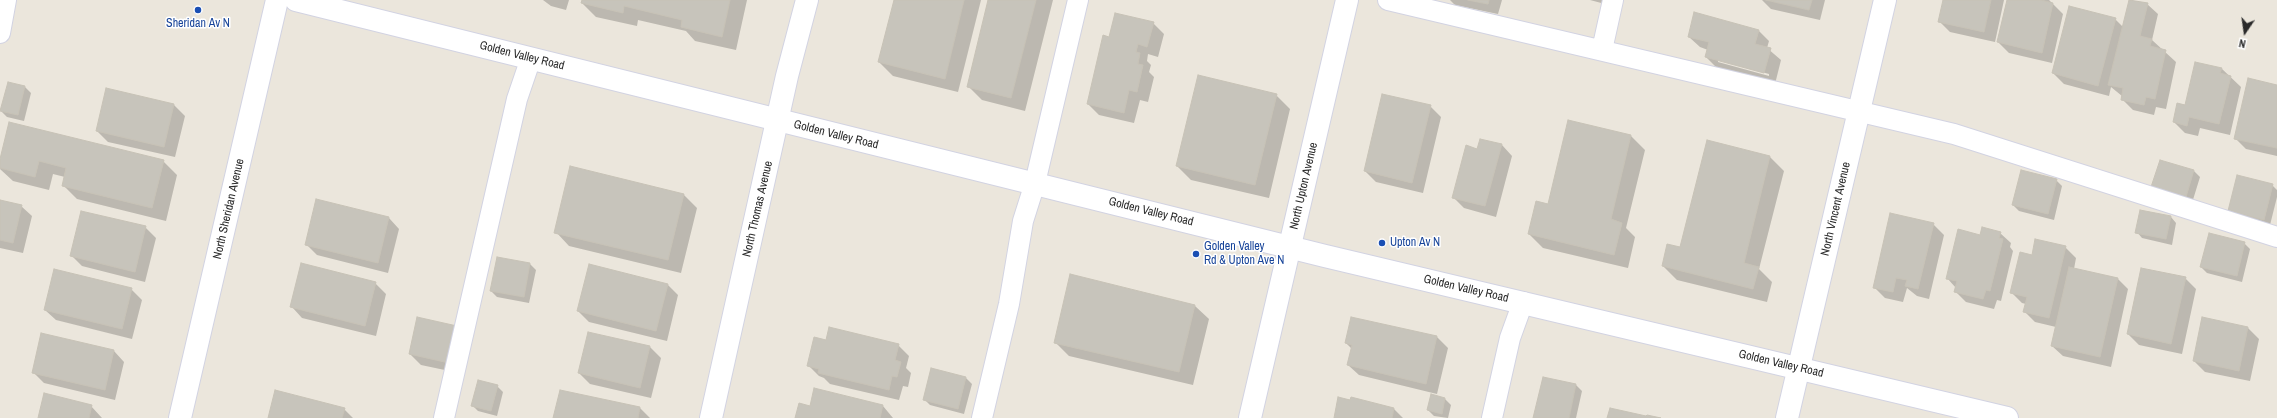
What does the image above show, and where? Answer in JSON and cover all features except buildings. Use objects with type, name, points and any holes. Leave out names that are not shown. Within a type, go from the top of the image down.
[{"type":"street","name":"North Sheridan Avenue","points":[[180,418],[277,0]]},
{"type":"street","name":"Golden Valley Road","points":[[296,0],[1290,247],[2007,418]]},
{"type":"street","name":"North Thomas Avenue","points":[[711,418],[807,0]]},
{"type":"street","name":"North Upton Avenue","points":[[1250,418],[1347,0]]},
{"type":"street","name":"North Vincent Avenue","points":[[1787,418],[1885,0]]},
{"type":"lane","points":[[982,418],[1009,304],[1023,221],[1035,183],[1078,0]]},
{"type":"lane","points":[[1388,0],[1954,134],[2277,237]]},
{"type":"lane","points":[[1602,50],[1613,0]]},
{"type":"lane","points":[[0,33],[4,9]]},
{"type":"lane","points":[[444,418],[517,99],[531,58]]},
{"type":"lane","points":[[1492,418],[1510,338],[1523,302]]},
{"type":"place","name":"Sheridan Av N","points":[[198,10]]},
{"type":"place","name":"Upton Av N","points":[[1382,243]]},
{"type":"place","name":"Golden Valley Rd & Upton Ave N","points":[[1196,254]]}]
